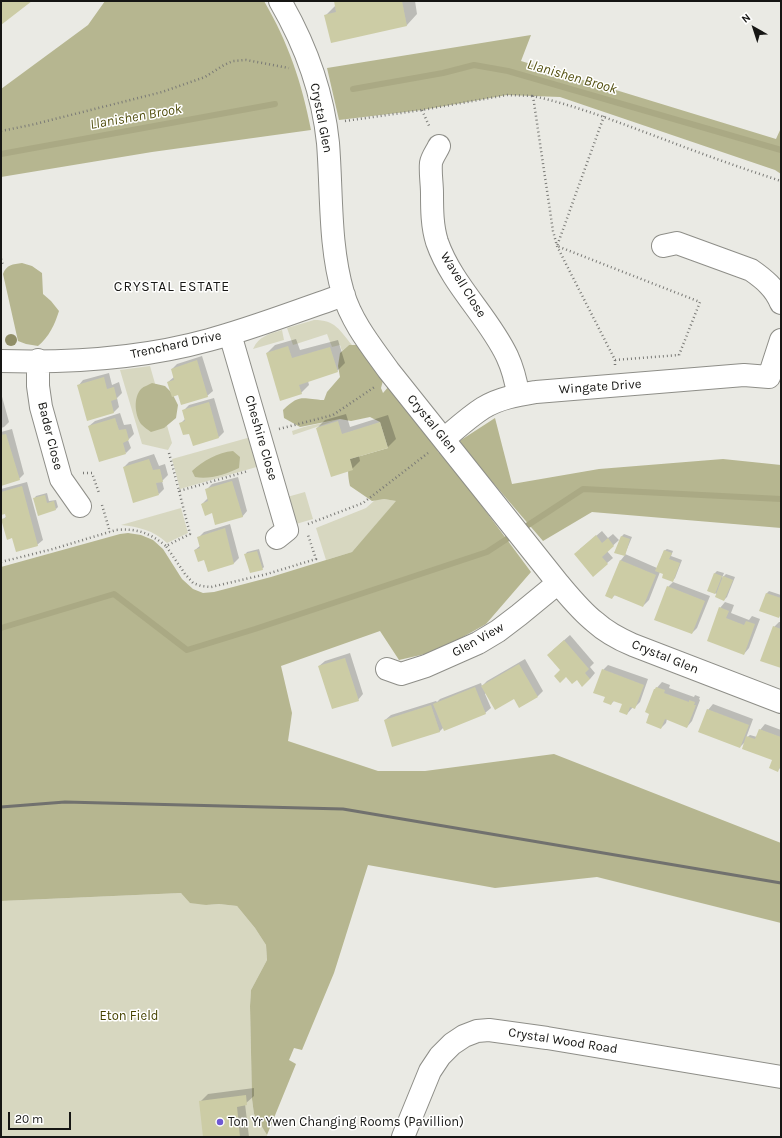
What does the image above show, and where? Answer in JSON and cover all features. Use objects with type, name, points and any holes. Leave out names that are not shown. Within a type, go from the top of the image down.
[{"type":"street","name":"Crystal Glen","points":[[280,1],[295,30],[310,68],[322,110],[328,142],[334,251],[344,295],[353,317],[363,334],[389,371],[437,446],[507,518],[558,583],[594,622],[613,635],[661,657],[781,702]]},
{"type":"street","name":"Wavell Close","points":[[439,146],[431,162],[433,224],[437,241],[444,259],[507,356],[514,372],[518,394]]},
{"type":"street","points":[[663,246],[677,243],[751,270],[762,277],[781,303]]},
{"type":"street","name":"Trenchard Drive","points":[[1,361],[114,357],[191,345],[230,334],[344,295]]},
{"type":"street","name":"Cheshire Close","points":[[230,334],[287,530],[277,538]]},
{"type":"street","name":"Wingate Drive","points":[[437,446],[471,416],[484,407],[518,394],[744,375],[775,380],[781,340]]},
{"type":"street","name":"Bader Close","points":[[38,360],[38,386],[41,407],[61,479],[80,506]]},
{"type":"street","name":"Glen View","points":[[387,669],[401,674],[426,666],[478,643],[498,631],[558,583]]},
{"type":"street","name":"Crystal Wood Road","points":[[403,1137],[430,1071],[440,1056],[452,1044],[464,1036],[477,1031],[489,1030],[547,1038],[781,1077]]},
{"type":"path","points":[[1,131],[31,125],[162,92],[205,77],[224,64],[233,61],[246,60],[289,68],[291,71]]},
{"type":"path","points":[[337,122],[422,110],[507,95],[533,96],[559,102],[604,116],[720,161],[781,181]]},
{"type":"path","points":[[533,96],[553,232],[557,246],[615,360],[615,385]]},
{"type":"path","points":[[557,246],[604,116]]},
{"type":"path","points":[[557,246],[700,302],[680,355],[681,381]]},
{"type":"path","points":[[1,259],[3,265],[1,266]]},
{"type":"path","points":[[615,360],[680,355]]},
{"type":"path","points":[[276,430],[333,415],[377,386]]},
{"type":"path","points":[[306,525],[363,503],[437,446]]},
{"type":"path","points":[[166,546],[190,534],[169,453]]},
{"type":"path","points":[[179,491],[251,470]]},
{"type":"path","points":[[1,562],[116,530],[125,529],[143,532],[156,538],[166,546],[185,574],[193,582],[201,586],[210,587],[267,574],[316,559],[308,532]]},
{"type":"green space","points":[[105,1],[264,1],[273,16],[287,47],[299,79],[311,130],[152,152],[1,177],[1,89],[88,25]]},
{"type":"green space","points":[[531,35],[521,61],[776,139],[781,128],[781,174],[775,170],[560,97],[507,95],[422,110],[339,120],[327,68]]},
{"type":"green space","points":[[22,263],[32,266],[42,273],[43,294],[59,311],[51,330],[38,346],[18,341],[3,274],[4,271],[10,266]]},
{"type":"green space","points":[[314,320],[321,320],[332,324],[340,330],[352,345],[349,345],[342,351],[340,345],[332,347],[327,334],[293,345],[287,328]]},
{"type":"green space","points":[[282,330],[284,340],[253,349],[261,338]]},
{"type":"green space","points":[[349,345],[362,345],[385,373],[381,388],[383,393],[390,385],[436,440],[438,452],[444,455],[531,572],[486,624],[438,651],[399,660],[380,631],[281,666],[292,713],[288,741],[378,771],[425,771],[554,754],[781,843],[781,923],[597,877],[495,888],[368,865],[334,973],[302,1050],[294,1048],[289,1060],[296,1064],[267,1135],[254,1114],[252,1099],[250,1006],[251,990],[267,960],[266,945],[255,928],[237,906],[190,903],[181,893],[1,901],[1,567],[128,533],[141,535],[153,540],[163,549],[182,579],[193,589],[203,593],[214,592],[271,577],[352,552],[396,501],[384,499],[372,501],[350,486],[349,483],[348,469],[350,459],[388,448],[380,422],[370,417],[351,421],[340,419],[300,427],[284,418],[283,410],[294,401],[302,398],[324,400],[327,392],[340,377],[338,366],[340,353]]},
{"type":"green space","points":[[150,366],[172,443],[168,450],[142,444],[120,370]]},
{"type":"green space","points":[[152,383],[165,386],[172,393],[178,405],[176,418],[164,428],[151,432],[141,424],[137,416],[136,402],[138,393],[141,389]]},
{"type":"green space","points":[[495,418],[512,484],[599,469],[723,459],[781,465],[781,528],[592,512],[543,541],[458,442]]},
{"type":"green space","points":[[340,419],[293,435],[292,431]]},
{"type":"green space","points":[[251,437],[260,466],[180,489],[172,459]]},
{"type":"green space","points":[[233,451],[240,457],[239,468],[218,476],[206,478],[195,477],[192,471],[201,464],[216,455]]},
{"type":"green space","points":[[305,492],[313,519],[296,524],[287,497]]},
{"type":"green space","points":[[384,499],[397,501],[352,552],[326,560],[316,528],[366,508],[375,500]]},
{"type":"green space","points":[[181,508],[188,533],[167,543],[146,530],[121,525]]},
{"type":"green space","name":"Eton Field","points":[[181,893],[206,905],[219,904],[237,906],[255,928],[266,945],[267,960],[251,990],[250,1006],[252,1099],[254,1114],[267,1137],[1,1137],[1,901]]},
{"type":"building","points":[[1,1],[32,1],[1,25]]},
{"type":"building","points":[[334,1],[402,1],[407,26],[331,43],[324,15],[336,12]]},
{"type":"building","points":[[288,346],[292,358],[330,347],[338,372],[299,385],[302,394],[280,401],[266,353]]},
{"type":"building","points":[[197,360],[208,397],[181,405],[178,395],[172,397],[167,382],[174,380],[171,369]]},
{"type":"building","points":[[104,377],[107,389],[114,387],[117,399],[111,401],[114,413],[87,421],[77,385]]},
{"type":"building","points":[[209,402],[219,438],[193,446],[189,434],[183,435],[179,423],[185,421],[182,410]]},
{"type":"building","points":[[115,418],[119,430],[126,429],[129,440],[123,443],[126,454],[99,462],[88,426]]},
{"type":"building","points":[[338,421],[342,434],[380,422],[388,448],[350,459],[353,470],[331,477],[316,428]]},
{"type":"building","points":[[6,434],[20,480],[1,486],[1,435]]},
{"type":"building","points":[[149,459],[153,470],[160,469],[163,482],[156,483],[159,495],[133,503],[123,467]]},
{"type":"building","points":[[232,481],[243,517],[215,525],[212,513],[205,516],[201,504],[208,501],[205,489]]},
{"type":"building","points":[[22,486],[38,546],[16,552],[12,538],[7,540],[1,519],[6,518],[5,514],[1,515],[1,492]]},
{"type":"building","points":[[45,495],[47,503],[54,501],[56,510],[38,516],[33,498]]},
{"type":"building","points":[[225,528],[234,564],[208,572],[204,560],[198,562],[194,550],[200,548],[197,537]]},
{"type":"building","points":[[596,535],[602,543],[608,538],[614,546],[602,557],[608,564],[593,577],[574,554]]},
{"type":"building","points":[[621,536],[630,539],[625,556],[614,553]]},
{"type":"building","points":[[664,550],[672,553],[669,559],[680,563],[673,582],[662,578],[663,574],[655,571]]},
{"type":"building","points":[[257,551],[263,570],[250,573],[244,554]]},
{"type":"building","points":[[620,560],[656,575],[643,607],[614,595],[612,599],[605,596]]},
{"type":"building","points":[[714,573],[722,576],[715,594],[707,591]]},
{"type":"building","points":[[723,576],[733,580],[724,601],[715,597]]},
{"type":"building","points":[[667,586],[705,601],[692,634],[654,620]]},
{"type":"building","points":[[766,593],[781,598],[781,612],[779,618],[759,611]]},
{"type":"building","points":[[719,607],[729,611],[726,618],[744,625],[746,621],[755,624],[744,655],[707,641]]},
{"type":"building","points":[[773,626],[781,629],[781,668],[760,661]]},
{"type":"building","points":[[564,640],[589,669],[585,673],[590,679],[582,687],[577,680],[572,684],[566,677],[560,683],[554,676],[560,670],[547,655]]},
{"type":"building","points":[[345,658],[359,701],[332,709],[318,666]]},
{"type":"building","points":[[519,664],[538,697],[519,708],[514,699],[495,710],[481,686]]},
{"type":"building","points":[[602,669],[644,685],[635,709],[630,707],[627,715],[619,712],[622,704],[613,701],[611,705],[603,702],[605,697],[593,693]]},
{"type":"building","points":[[475,687],[486,714],[444,731],[433,704]]},
{"type":"building","points":[[656,687],[665,690],[664,693],[689,702],[689,700],[695,702],[694,705],[696,705],[687,728],[665,719],[661,729],[646,723],[649,714],[645,712]]},
{"type":"building","points":[[431,705],[440,732],[392,747],[384,720]]},
{"type":"building","points":[[707,709],[749,725],[740,748],[698,732]]},
{"type":"building","points":[[759,729],[781,737],[781,764],[778,772],[769,768],[772,760],[742,749],[746,736],[755,739]]},
{"type":"building","name":"Ton Yr Ywen Changing Rooms (Pavillion)","points":[[246,1095],[247,1105],[237,1107],[240,1137],[203,1137],[199,1101]]},
{"type":"waterway","name":"Llanishen Brook","points":[[353,89],[443,73],[474,65],[508,71],[781,150]]},
{"type":"waterway","name":"Llanishen Brook","points":[[1,154],[275,104]]},
{"type":"waterway","points":[[1,628],[114,594],[187,650],[487,552],[583,489],[781,499]]},
{"type":"railway","points":[[1,807],[65,802],[343,809],[781,883]]},
{"type":"place","name":"Ton Yr Ywen Changing Rooms (Pavillion)","points":[[220,1122]]},
{"type":"district","name":"CRYSTAL ESTATE","points":[[172,287]]}]
